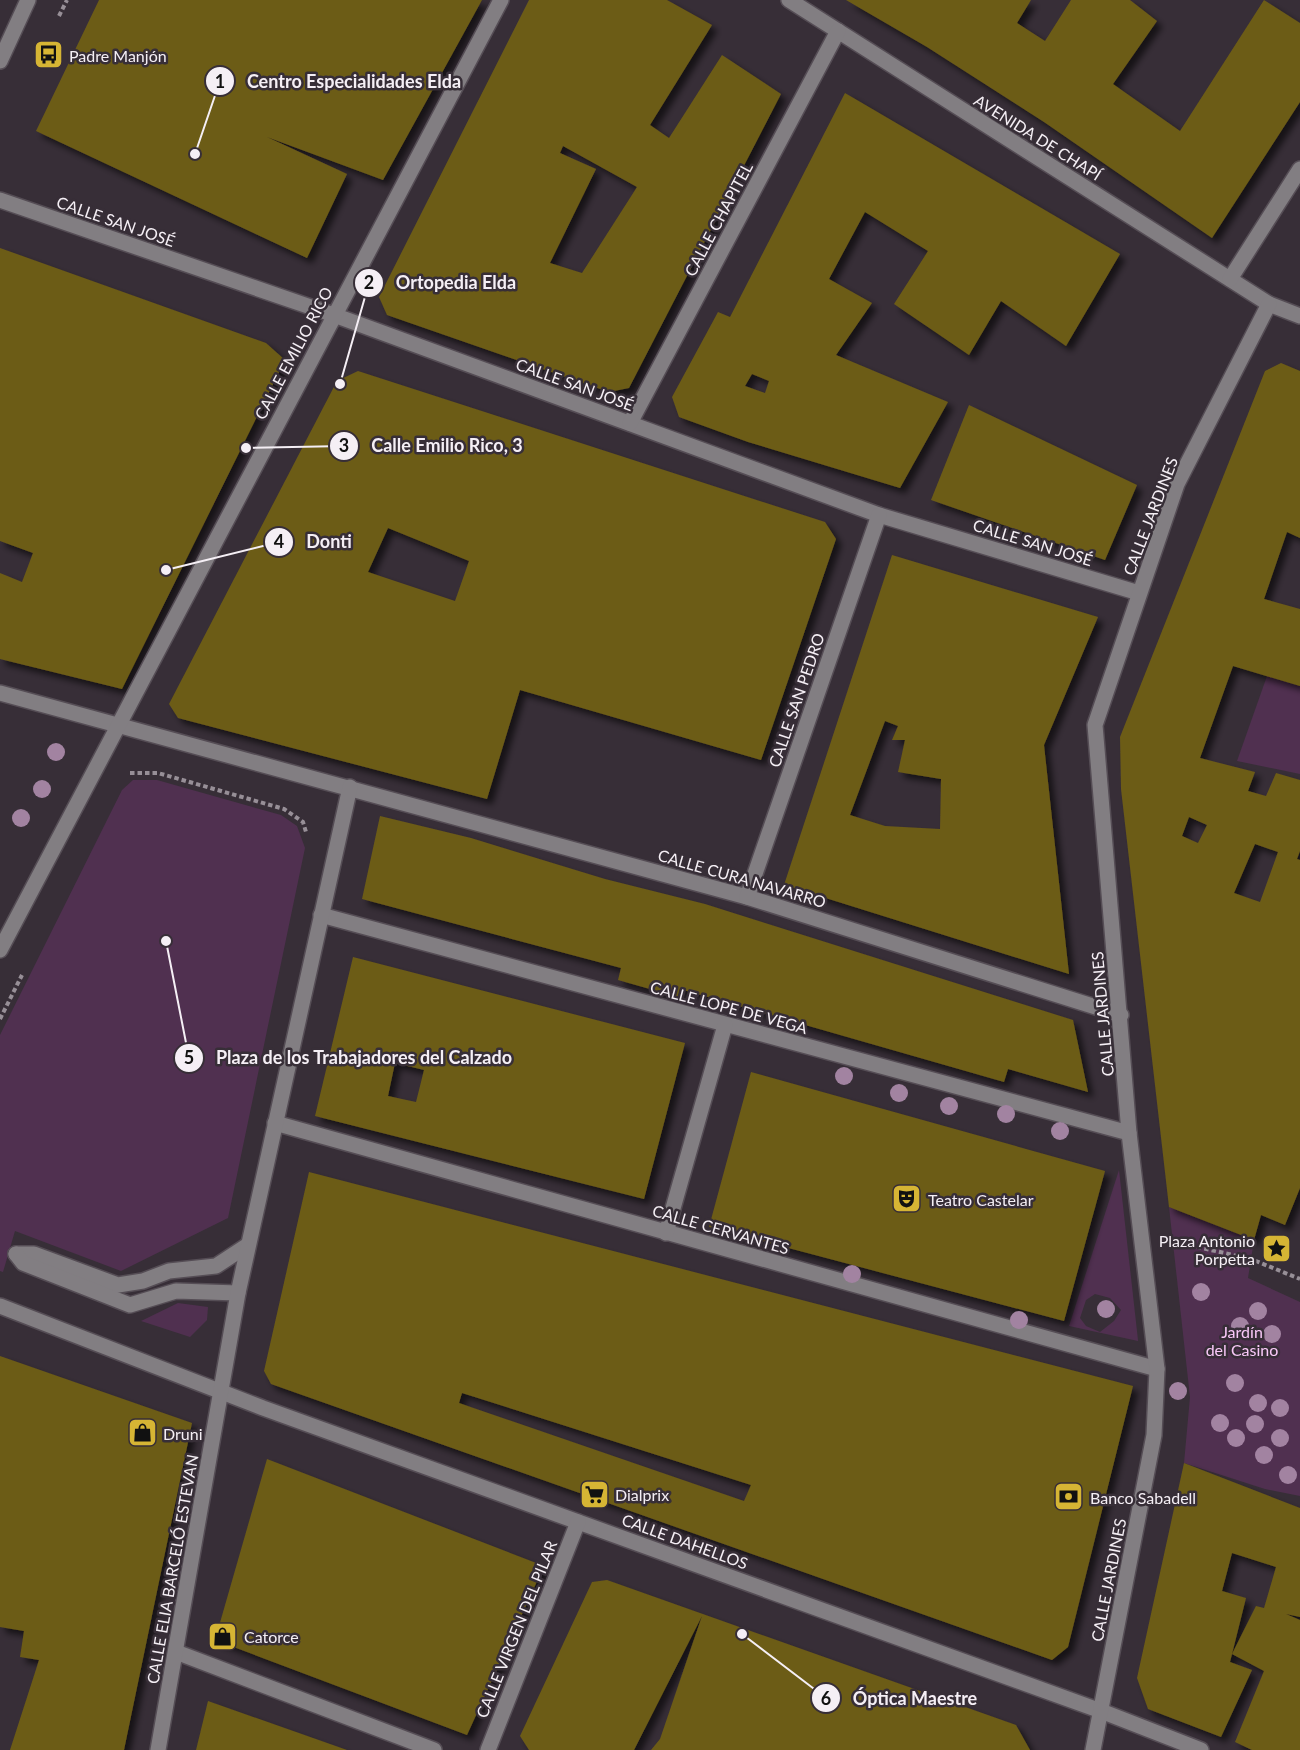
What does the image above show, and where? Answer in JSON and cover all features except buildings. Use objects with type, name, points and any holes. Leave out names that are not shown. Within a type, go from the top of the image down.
[{"type":"street","points":[[0,61],[28,0]]},
{"type":"street","name":"CALLE EMILIO RICO","points":[[0,950],[117,723],[501,0]]},
{"type":"street","name":"AVENIDA DE CHAPÍ","points":[[789,0],[1269,304],[1300,316]]},
{"type":"street","name":"CALLE CHAPITEL","points":[[630,423],[838,31]]},
{"type":"street","points":[[1230,279],[1300,169]]},
{"type":"street","name":"CALLE SAN JOSÉ","points":[[0,200],[334,315],[879,515],[1139,593]]},
{"type":"street","name":"CALLE JARDINES","points":[[1093,1750],[1154,1435],[1157,1369],[1129,1133],[1121,1015],[1095,725],[1178,484],[1269,304]]},
{"type":"street","name":"CALLE SAN PEDRO","points":[[747,897],[879,515]]},
{"type":"street","name":"CALLE CURA NAVARRO","points":[[0,693],[117,723],[747,897],[1121,1015]]},
{"type":"street","name":"CALLE ELIA BARCELÓ ESTEVAN","points":[[158,1750],[238,1293],[350,787]]},
{"type":"street","name":"CALLE LOPE DE VEGA","points":[[321,915],[1129,1133]]},
{"type":"street","points":[[666,1233],[726,1024]]},
{"type":"street","name":"CALLE CERVANTES","points":[[275,1123],[1157,1369]]},
{"type":"street","points":[[238,1293],[176,1291],[130,1305],[23,1263],[16,1254],[33,1254],[118,1285],[143,1281],[169,1271],[216,1266],[248,1245]]},
{"type":"street","name":"CALLE DAHELLOS","points":[[0,1306],[222,1393],[1101,1711],[1202,1750]]},
{"type":"street","name":"CALLE VIRGEN DEL PILAR","points":[[488,1750],[578,1522]]},
{"type":"street","points":[[176,1652],[434,1750]]},
{"type":"path","points":[[123,779],[130,772],[158,772],[284,809],[303,822],[309,839]]},
{"type":"path","points":[[0,1019],[26,966]]},
{"type":"path","points":[[1143,1241],[1182,1242],[1251,1258],[1300,1279]]},
{"type":"green space","points":[[1267,676],[1300,686],[1300,774],[1237,761]]},
{"type":"green space","points":[[133,780],[157,780],[281,815],[297,826],[305,848],[228,1218],[121,1271],[15,1231],[3,1272],[0,1271],[0,1035],[122,790]]},
{"type":"green space","points":[[1119,1170],[1138,1341],[1069,1326]],"holes":[[[1095,1294],[1110,1298],[1121,1310],[1114,1321],[1100,1332],[1086,1326],[1080,1318],[1086,1300]]]},
{"type":"green space","name":"Jardín del Casino","points":[[1169,1207],[1254,1240],[1248,1278],[1300,1302],[1300,1496],[1265,1489],[1184,1463],[1190,1397]]},
{"type":"green space","points":[[178,1303],[208,1307],[207,1320],[190,1337],[141,1321]]},
{"type":"place","name":"Padre Manjón","points":[[48,55]]},
{"type":"place","name":"Centro Especialidades Elda","points":[[195,154]]},
{"type":"place","name":"Ortopedia Elda","points":[[340,384]]},
{"type":"place","name":"Calle Emilio Rico, 3","points":[[246,448]]},
{"type":"place","name":"Donti","points":[[166,570]]},
{"type":"place","name":"Plaza de los Trabajadores del Calzado","points":[[166,941]]},
{"type":"place","name":"Teatro Castelar","points":[[907,1199]]},
{"type":"place","name":"Plaza Antonio Porpetta","points":[[1276,1249]]},
{"type":"place","name":"Druni","points":[[142,1433]]},
{"type":"place","name":"Dialprix","points":[[594,1494]]},
{"type":"place","name":"Banco Sabadell","points":[[1069,1497]]},
{"type":"place","name":"Óptica Maestre","points":[[742,1634]]},
{"type":"place","name":"Catorce","points":[[223,1636]]}]
